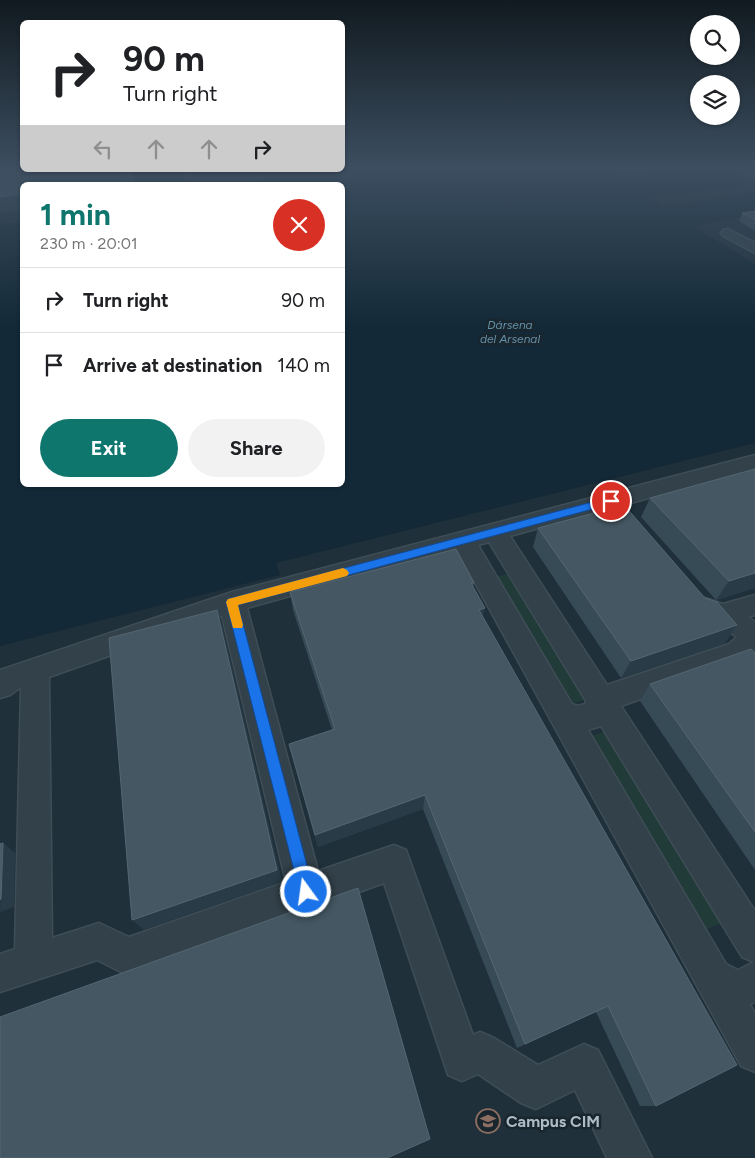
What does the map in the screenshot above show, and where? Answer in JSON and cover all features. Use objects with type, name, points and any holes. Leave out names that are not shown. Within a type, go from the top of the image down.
[{"type":"street","points":[[728,233],[755,249]]},
{"type":"street","points":[[0,686],[8,679],[35,669],[232,602],[755,462]]},
{"type":"street","points":[[611,501],[630,522]]},
{"type":"street","points":[[495,532],[755,944]]},
{"type":"street","points":[[464,541],[755,1052]]},
{"type":"street","points":[[562,714],[578,718],[595,714],[601,700],[739,652],[755,636],[722,615],[704,608],[692,594]]},
{"type":"street","points":[[232,602],[306,892]]},
{"type":"street","points":[[722,615],[755,605]]},
{"type":"street","points":[[35,669],[16,968],[99,941],[127,956],[394,862],[462,1061],[480,1052],[536,1088],[584,1064],[630,1158]]},
{"type":"street","points":[[712,977],[738,990],[755,981]]},
{"type":"green space","points":[[511,573],[590,698],[571,704],[495,577]]},
{"type":"green space","points":[[609,730],[728,920],[705,930],[589,737]]},
{"type":"water","name":"Dársena del Arsenal","points":[[345,220],[727,220],[693,226],[755,264],[755,443],[276,563],[280,575],[0,646],[0,225],[20,222],[20,487],[345,487]]},
{"type":"building","points":[[755,469],[755,573],[729,581],[650,498]]},
{"type":"building","points":[[624,505],[705,598],[717,602],[737,625],[631,661],[538,528]]},
{"type":"building","points":[[456,549],[474,583],[471,583],[485,608],[479,610],[737,1065],[656,1106],[608,1006],[525,1044],[425,795],[315,835],[289,744],[335,729],[290,592]]},
{"type":"building","points":[[217,610],[277,870],[132,920],[109,638]]},
{"type":"building","points":[[751,649],[755,653],[755,832],[650,684]]},
{"type":"building","points":[[3,843],[1,899],[0,900],[0,844]]},
{"type":"building","points":[[358,888],[430,1139],[387,1158],[0,1158],[0,1017]]},
{"type":"slow traffic","points":[[237,625],[232,602],[343,573]]},
{"type":"place","name":"Campus CIM","points":[[488,1121]]},
{"type":"route","points":[[306,892],[232,602],[611,501]]}]
